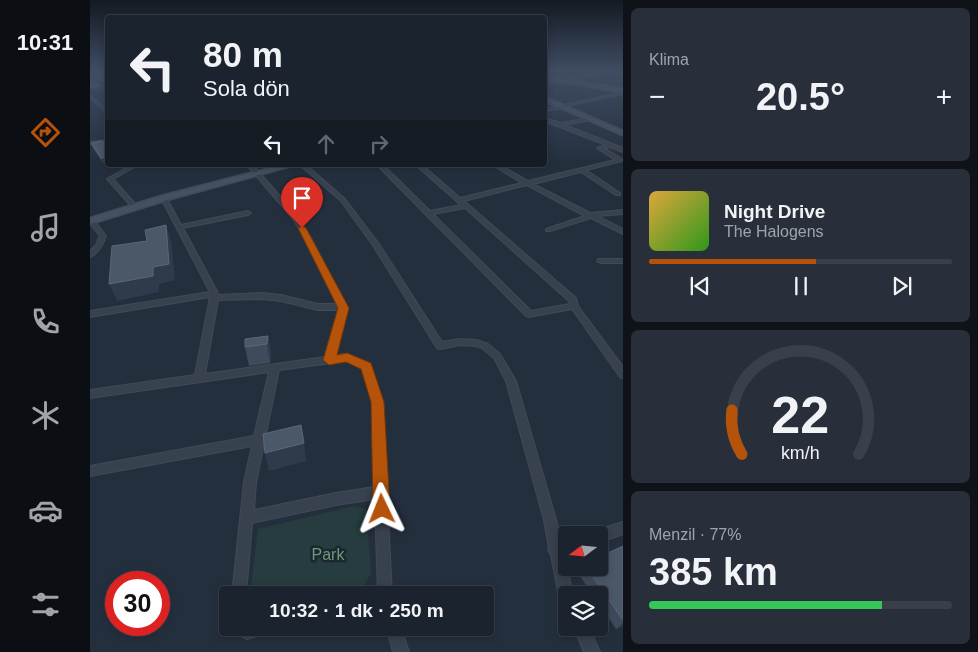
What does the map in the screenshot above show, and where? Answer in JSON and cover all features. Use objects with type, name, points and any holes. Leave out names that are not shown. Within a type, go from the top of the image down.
[{"type":"street","points":[[95,101],[105,110]]},
{"type":"street","points":[[555,101],[589,119],[623,133]]},
{"type":"street","points":[[556,101],[623,128]]},
{"type":"street","points":[[547,110],[583,101]]},
{"type":"street","points":[[101,107],[105,106]]},
{"type":"street","points":[[559,125],[589,119]]},
{"type":"street","points":[[547,120],[623,150]]},
{"type":"street","points":[[90,142],[105,141]]},
{"type":"street","points":[[611,145],[600,148],[622,161]]},
{"type":"street","points":[[430,213],[529,184],[622,161]]},
{"type":"street","points":[[131,167],[110,179],[135,207]]},
{"type":"street","points":[[252,167],[295,217],[309,240],[343,307],[329,360]]},
{"type":"street","points":[[90,255],[99,246],[103,236],[91,221],[164,198],[284,167]]},
{"type":"street","points":[[305,167],[343,200],[440,346],[460,342],[477,343],[497,356],[511,381],[550,520],[558,540]]},
{"type":"street","points":[[382,167],[529,314],[574,306]]},
{"type":"street","points":[[421,167],[573,300],[574,306],[623,374]]},
{"type":"street","points":[[499,167],[623,232]]},
{"type":"street","points":[[583,171],[618,194]]},
{"type":"street","points":[[164,198],[214,296],[199,378]]},
{"type":"street","points":[[548,230],[590,216],[623,212]]},
{"type":"street","points":[[179,227],[248,213]]},
{"type":"street","points":[[601,261],[623,261]]},
{"type":"street","points":[[90,314],[214,296],[261,296],[281,298],[318,307],[343,307]]},
{"type":"street","points":[[90,394],[347,357],[366,366],[378,402],[382,586]]},
{"type":"street","points":[[240,586],[250,482],[274,369]]},
{"type":"street","points":[[90,472],[259,440]]},
{"type":"street","points":[[247,518],[336,499],[381,492]]},
{"type":"street","points":[[608,533],[623,528]]},
{"type":"street","points":[[396,636],[401,652]]},
{"type":"street","points":[[585,636],[592,652]]},
{"type":"green space","name":"Park","points":[[354,506],[366,509],[371,573],[364,586],[251,586],[258,529]]},
{"type":"building","points":[[102,141],[105,144],[105,157],[101,158],[91,143]]},
{"type":"building","points":[[166,225],[169,264],[153,267],[153,276],[109,284],[112,246],[147,241],[145,230]]},
{"type":"building","points":[[268,336],[267,344],[245,347],[245,339]]},
{"type":"building","points":[[301,425],[304,443],[265,453],[263,434]]},
{"type":"building","points":[[623,546],[623,620],[608,598],[608,586],[599,586],[593,576],[608,576],[608,553]]},
{"type":"route","points":[[302,228],[343,308],[329,360],[347,357],[366,366],[378,402],[382,509]]}]
